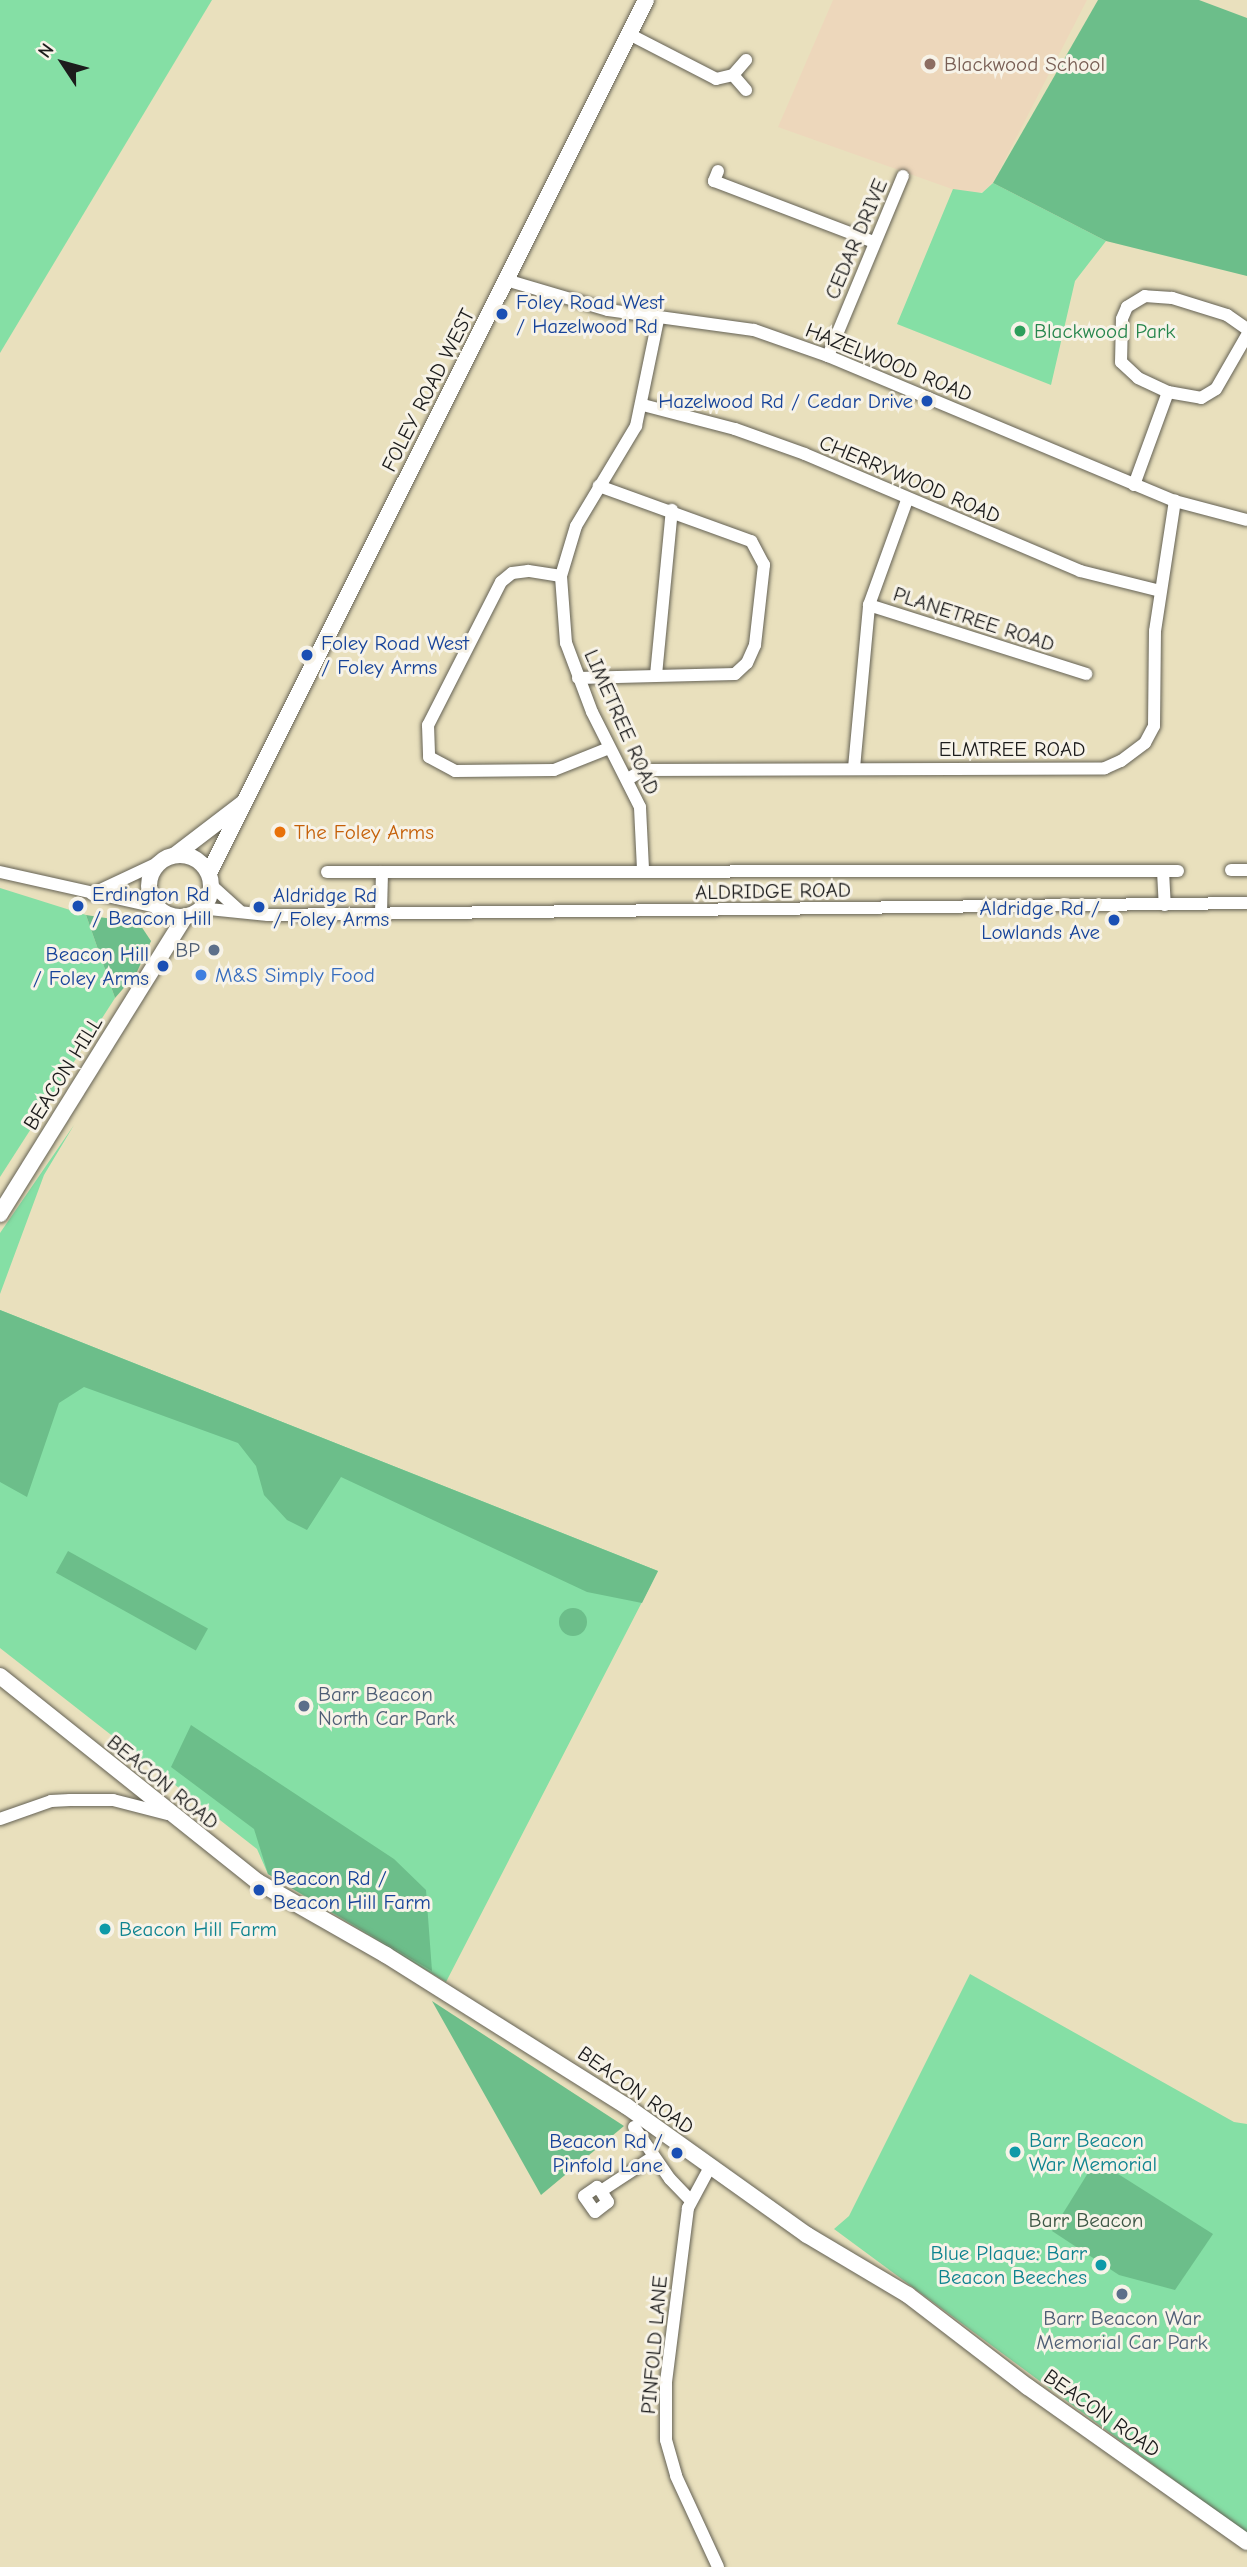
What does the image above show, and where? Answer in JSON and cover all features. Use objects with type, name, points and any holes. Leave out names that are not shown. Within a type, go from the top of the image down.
[{"type":"main road","name":"FOLEY ROAD WEST","points":[[210,879],[646,0]]},
{"type":"main road","name":"FOLEY ROAD WEST","points":[[175,855],[247,800]]},
{"type":"main road","points":[[158,909],[190,915],[205,905],[210,879],[199,860],[175,855],[158,863],[149,886],[158,909],[162,954]]},
{"type":"main road","name":"BEACON HILL","points":[[0,1214],[162,954],[190,915]]},
{"type":"main road","name":"BEACON ROAD","points":[[0,1676],[168,1814],[258,1882],[569,2068],[807,2235],[908,2295],[1028,2388],[1247,2542]]},
{"type":"street","points":[[629,34],[716,79],[733,75],[746,60]]},
{"type":"street","points":[[733,75],[746,90]]},
{"type":"street","points":[[718,171],[714,181],[874,242]]},
{"type":"street","name":"CEDAR DRIVE","points":[[828,356],[903,176]]},
{"type":"street","name":"HAZELWOOD ROAD","points":[[506,280],[608,310],[658,320],[698,320],[754,330],[828,356],[1133,485],[1175,501],[1247,520]]},
{"type":"street","points":[[1247,329],[1227,314],[1172,298],[1145,296],[1127,307],[1119,338],[1121,362],[1138,378],[1168,392],[1201,398],[1216,389],[1247,334]]},
{"type":"street","name":"LIMETREE ROAD","points":[[643,869],[639,807],[628,779],[609,748],[578,678],[566,643],[561,576],[576,526],[624,450],[643,405],[658,320]]},
{"type":"street","points":[[1133,485],[1168,392]]},
{"type":"street","name":"CHERRYWOOD ROAD","points":[[643,405],[735,429],[1080,571],[1160,591]]},
{"type":"street","points":[[578,678],[735,674],[747,663],[755,645],[764,565],[751,541],[672,510],[599,486]]},
{"type":"street","points":[[854,768],[869,605],[907,500]]},
{"type":"street","name":"ELMTREE ROAD","points":[[628,779],[643,770],[1105,768],[1121,761],[1144,743],[1154,726],[1160,591],[1175,501]]},
{"type":"street","points":[[656,675],[672,510]]},
{"type":"street","points":[[561,576],[528,571],[512,573],[501,582],[428,725],[429,757],[455,772],[554,770],[609,748]]},
{"type":"street","name":"PLANETREE ROAD","points":[[869,605],[1067,673],[1086,674]]},
{"type":"street","points":[[91,894],[158,863]]},
{"type":"street","name":"ALDRIDGE ROAD","points":[[327,872],[643,869],[1178,871]]},
{"type":"street","points":[[1231,870],[1247,870]]},
{"type":"street","points":[[1163,871],[1165,905]]},
{"type":"street","points":[[0,872],[158,909]]},
{"type":"street","points":[[381,913],[382,872]]},
{"type":"street","points":[[210,879],[239,910]]},
{"type":"street","name":"ALDRIDGE ROAD","points":[[190,915],[239,910],[268,915],[1247,903]]},
{"type":"street","points":[[0,1819],[51,1801],[70,1800],[113,1800],[168,1814]]},
{"type":"street","points":[[634,2127],[653,2157],[691,2201]]},
{"type":"street","points":[[601,2192],[653,2157]]},
{"type":"street","name":"PINFOLD LANE","points":[[710,2168],[691,2201],[666,2383],[666,2440],[676,2476],[718,2567]]},
{"type":"shaded area","name":"Blackwood School","points":[[833,0],[1087,0],[993,183],[982,192],[966,194],[778,127]]},
{"type":"green space","points":[[0,0],[212,0],[0,353]]},
{"type":"green space","name":"Blackwood Park","points":[[1098,0],[1199,0],[1247,18],[1247,276],[1106,241],[993,183]]},
{"type":"green space","name":"Blackwood Park","points":[[993,183],[1106,241],[1075,281],[1051,385],[897,324],[953,189],[982,193]]},
{"type":"green space","points":[[0,888],[86,915],[115,998],[0,1177]]},
{"type":"green space","points":[[86,915],[139,923],[151,941],[136,974],[115,998]]},
{"type":"green space","points":[[74,1125],[44,1175],[0,1294],[0,1233]]},
{"type":"green space","points":[[0,1310],[658,1571],[446,1982],[268,1874],[257,1849],[0,1648]]},
{"type":"green space","points":[[0,1310],[658,1571],[642,1603],[587,1592],[341,1477],[307,1530],[287,1520],[264,1495],[256,1466],[238,1443],[84,1387],[59,1403],[27,1497],[0,1482]]},
{"type":"green space","points":[[68,1551],[208,1629],[196,1650],[56,1573]]},
{"type":"green space","points":[[573,1608],[583,1612],[587,1622],[583,1632],[573,1636],[563,1632],[559,1622],[563,1612]]},
{"type":"green space","points":[[191,1725],[394,1859],[426,1890],[432,1971],[268,1874],[254,1829],[171,1767]]},
{"type":"green space","name":"Barr Beacon","points":[[970,1974],[1234,2122],[1247,2124],[1247,2534],[834,2229],[849,2216]]},
{"type":"green space","points":[[432,2001],[624,2126],[541,2195]]},
{"type":"green space","points":[[1096,2160],[1213,2234],[1175,2290],[1119,2275],[1052,2231]]},
{"type":"place","name":"Blackwood School","points":[[930,64]]},
{"type":"place","name":"Foley Road West / Hazelwood Rd","points":[[502,314]]},
{"type":"place","name":"Blackwood Park","points":[[1020,331]]},
{"type":"place","name":"Hazelwood Rd / Cedar Drive","points":[[927,401]]},
{"type":"place","name":"Foley Road West / Foley Arms","points":[[307,655]]},
{"type":"place","name":"The Foley Arms","points":[[280,832]]},
{"type":"place","name":"Erdington Rd / Beacon Hill","points":[[78,906]]},
{"type":"place","name":"Aldridge Rd / Foley Arms","points":[[259,907]]},
{"type":"place","name":"Aldridge Rd / Lowlands Ave","points":[[1114,920]]},
{"type":"place","name":"BP","points":[[214,950]]},
{"type":"place","name":"Beacon Hill / Foley Arms","points":[[163,966]]},
{"type":"place","name":"M&S Simply Food","points":[[201,975]]},
{"type":"place","name":"Barr Beacon North Car Park","points":[[304,1706]]},
{"type":"place","name":"Beacon Rd / Beacon Hill Farm","points":[[259,1890]]},
{"type":"place","name":"Beacon Hill Farm","points":[[105,1929]]},
{"type":"place","name":"Barr Beacon War Memorial","points":[[1015,2152]]},
{"type":"place","name":"Beacon Rd / Pinfold Lane","points":[[677,2153]]},
{"type":"place","name":"Blue Plaque: Barr Beacon Beeches","points":[[1101,2265]]},
{"type":"place","name":"Barr Beacon War Memorial Car Park","points":[[1122,2294]]}]
